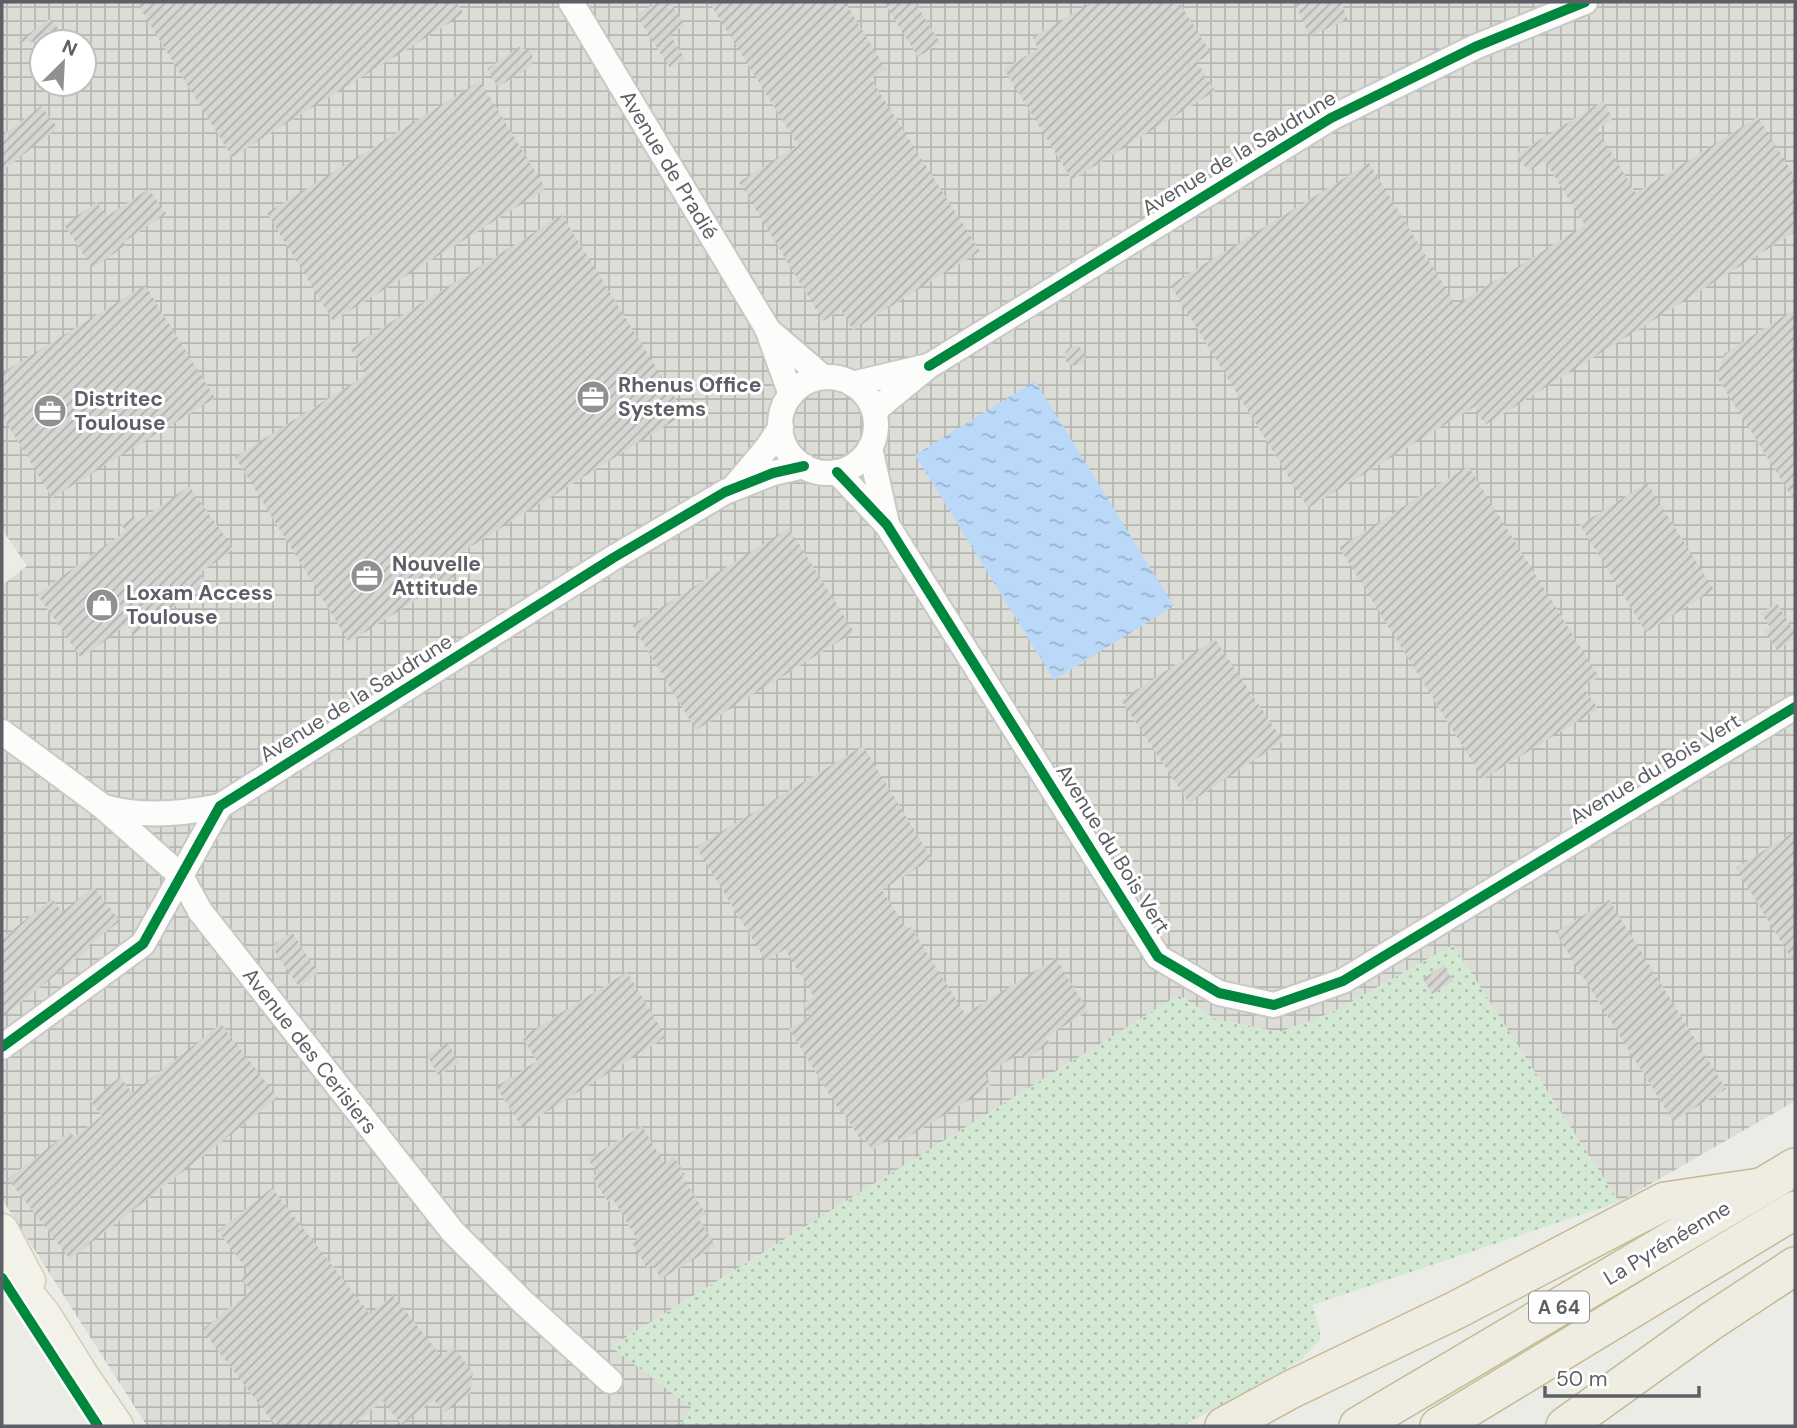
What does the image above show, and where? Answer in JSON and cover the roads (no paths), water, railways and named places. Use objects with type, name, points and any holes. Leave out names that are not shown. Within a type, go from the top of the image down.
[{"type":"highway","name":"La Pyrénéenne","points":[[1358,1426],[1795,1167]]},
{"type":"highway","points":[[1224,1426],[1290,1390],[1458,1309],[1665,1201],[1760,1187]]},
{"type":"highway","name":"La Pyrénéenne","points":[[1439,1426],[1795,1210]]},
{"type":"highway","points":[[1565,1426],[1710,1322],[1795,1266]]},
{"type":"main road","points":[[2,1230],[13,1247],[44,1314],[117,1426]]},
{"type":"main road","points":[[2,1263],[44,1314]]},
{"type":"street","name":"Avenue de Pradié","points":[[570,2],[766,328],[791,395]]},
{"type":"street","name":"Avenue de la Saudrune","points":[[874,411],[929,366],[1331,118],[1475,47],[1585,2]]},
{"type":"street","name":"Avenue de Pradié","points":[[766,328],[823,377]]},
{"type":"street","name":"Avenue de la Saudrune","points":[[852,384],[929,366]]},
{"type":"street","points":[[823,377],[838,378],[852,384],[869,400],[874,411],[875,436],[870,448],[862,459],[838,472],[815,471],[804,466],[792,456],[784,443],[780,427],[785,404],[800,386],[823,377]]},
{"type":"street","name":"Avenue de la Saudrune","points":[[734,487],[766,449],[780,427]]},
{"type":"street","name":"Avenue du Bois Vert","points":[[870,448],[887,524]]},
{"type":"street","name":"Avenue de la Saudrune","points":[[2,1047],[143,944],[220,806],[612,558],[734,487],[773,473],[804,466]]},
{"type":"street","name":"Avenue du Bois Vert","points":[[838,472],[887,524],[1158,957],[1219,993],[1274,1005],[1343,981],[1795,707]]},
{"type":"street","name":"Avenue des Cerisiers","points":[[2,732],[102,807],[181,876],[200,911],[453,1232],[524,1303],[610,1381]]},
{"type":"street","points":[[102,807],[123,813],[163,814],[220,806]]},
{"type":"water","points":[[1035,381],[1174,606],[1054,680],[915,455]]},
{"type":"place","name":"Rhenus Office Systems","points":[[593,397]]},
{"type":"place","name":"Distritec Toulouse","points":[[50,411]]},
{"type":"place","name":"Nouvelle Attitude","points":[[367,576]]},
{"type":"place","name":"Loxam Access Toulouse","points":[[102,605]]}]
